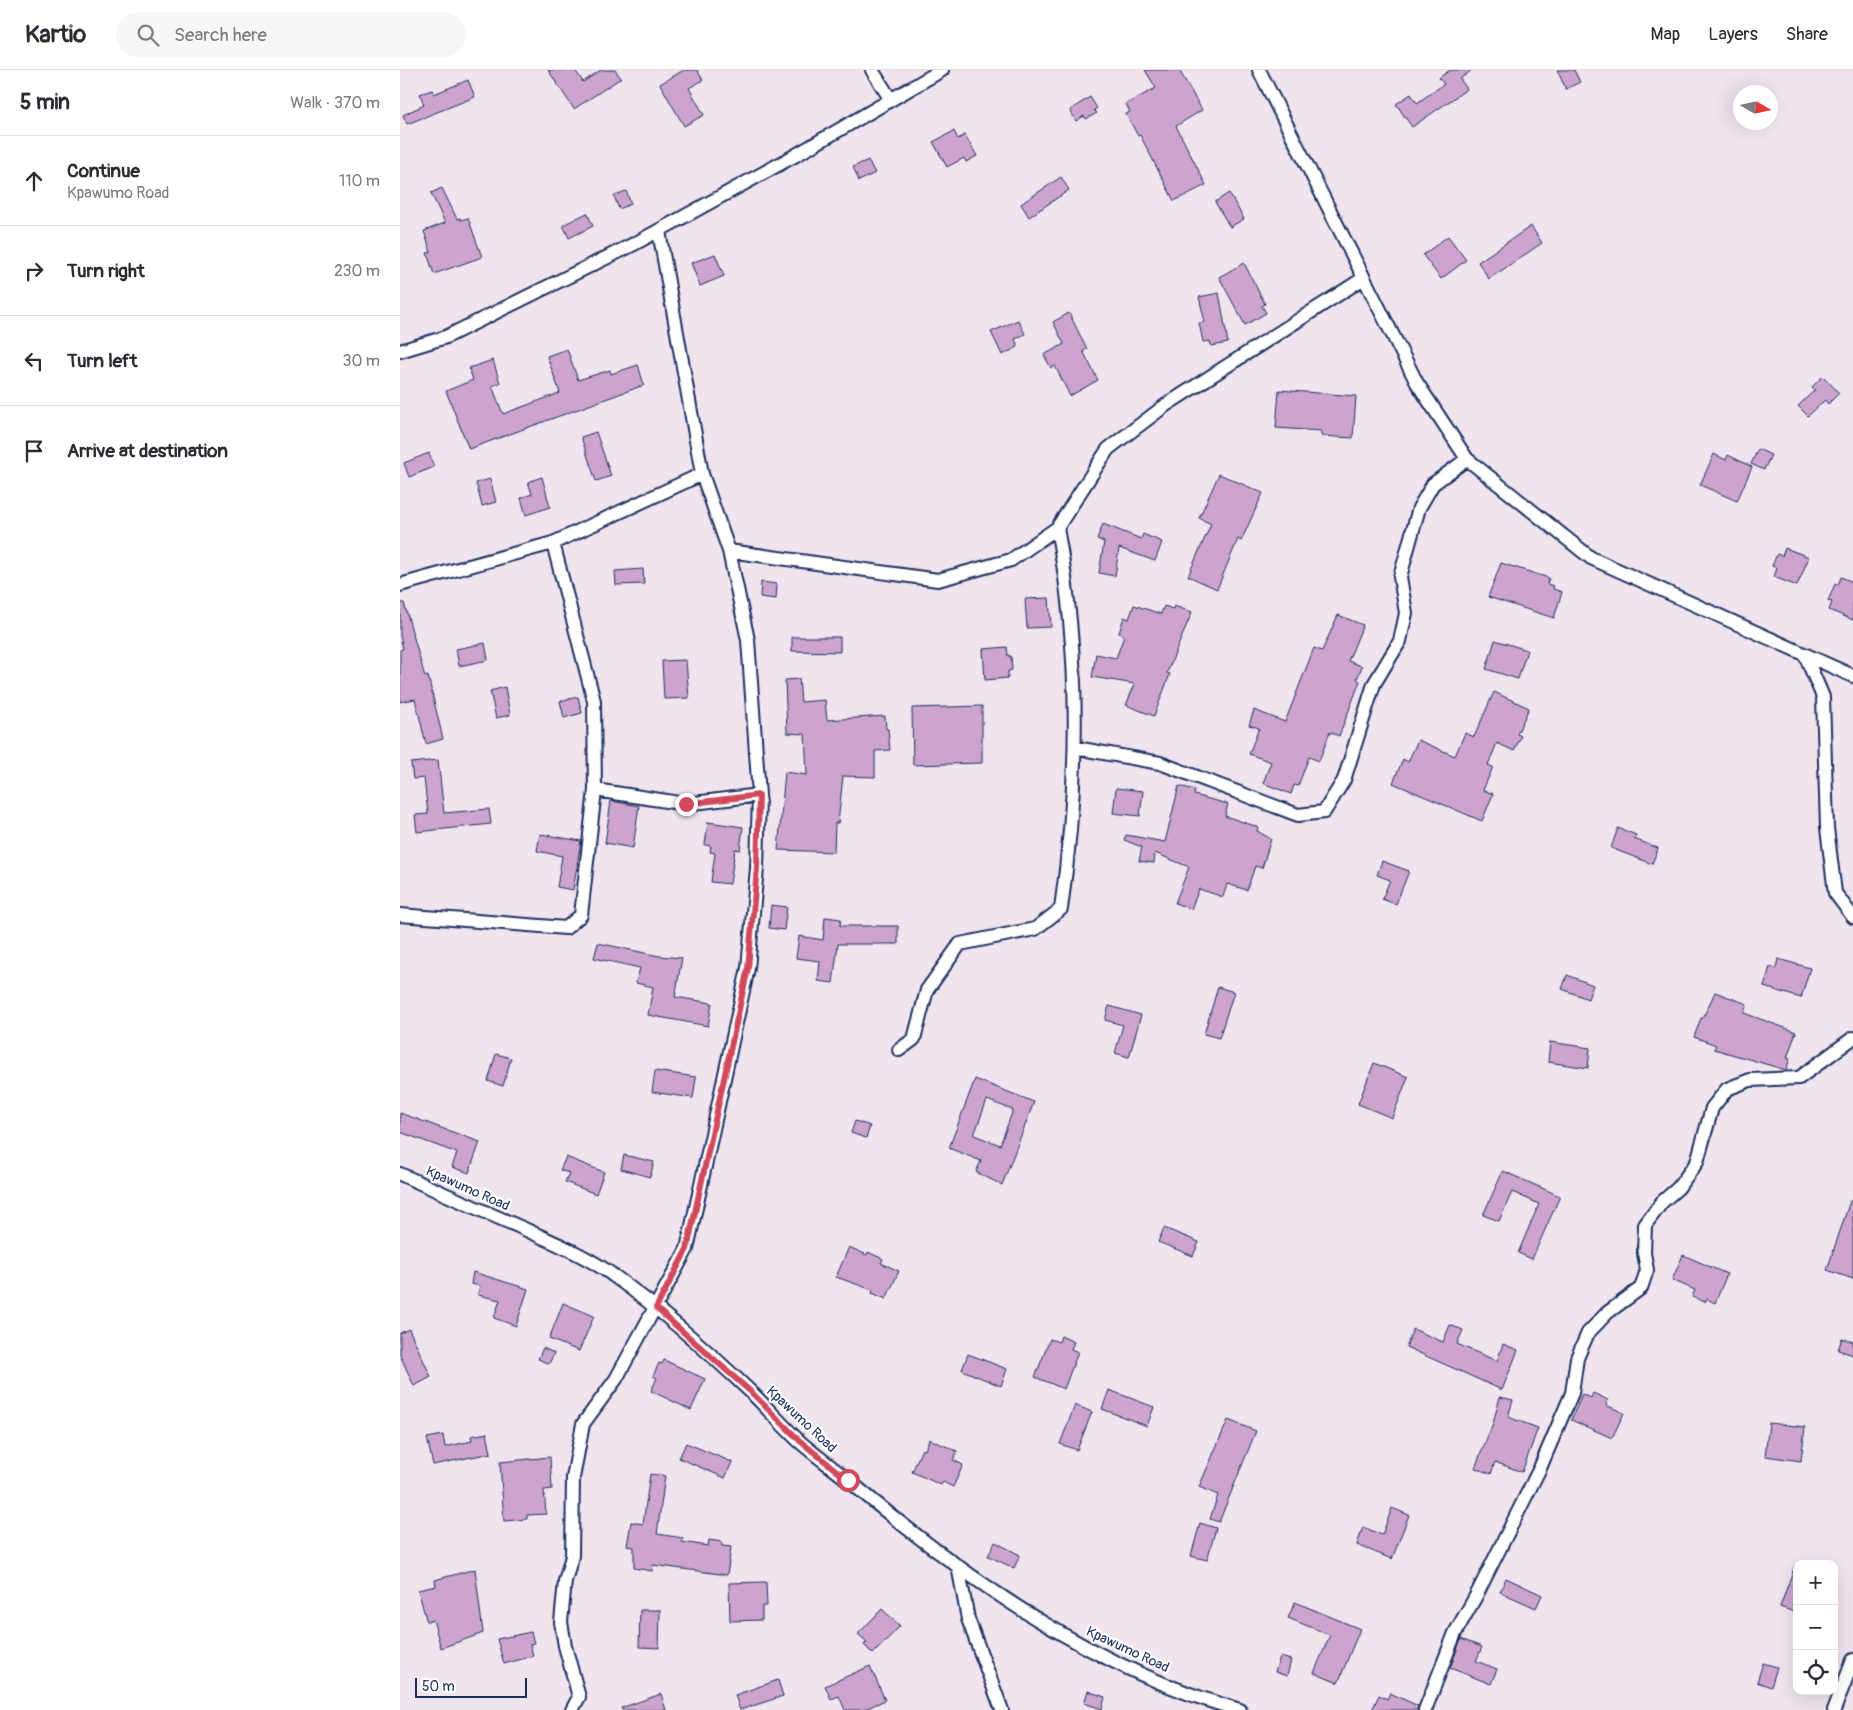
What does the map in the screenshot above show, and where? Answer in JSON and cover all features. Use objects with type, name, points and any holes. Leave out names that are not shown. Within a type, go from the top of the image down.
[{"type":"street","points":[[872,70],[891,100]]},
{"type":"street","points":[[400,351],[446,337],[658,231],[942,70]]},
{"type":"street","points":[[1259,70],[1417,383],[1467,459],[1591,558],[1806,657],[1853,676]]},
{"type":"street","points":[[572,1710],[578,1697],[565,1646],[562,1622],[565,1580],[572,1556],[573,1478],[583,1424],[616,1379],[687,1249],[748,968],[757,868],[759,795],[748,640],[729,551],[702,474],[658,231]]},
{"type":"street","points":[[729,551],[938,580],[1012,560],[1057,528],[1108,449],[1166,406],[1364,278]]},
{"type":"street","points":[[1076,748],[1160,763],[1298,815],[1324,812],[1344,780],[1374,684],[1400,641],[1406,613],[1400,578],[1419,508],[1433,484],[1467,459]]},
{"type":"street","points":[[400,585],[553,543],[702,474]]},
{"type":"street","points":[[898,1050],[914,1039],[927,990],[960,944],[1035,929],[1061,909],[1069,852],[1076,748],[1068,586],[1057,528]]},
{"type":"street","points":[[400,915],[566,928],[581,915],[595,790],[594,701],[553,543]]},
{"type":"street","points":[[1806,657],[1823,697],[1827,828],[1835,893],[1853,917]]},
{"type":"street","points":[[595,790],[686,804],[759,795]]},
{"type":"street","points":[[1426,1710],[1455,1633],[1476,1596],[1540,1468],[1572,1393],[1577,1358],[1588,1333],[1607,1313],[1641,1288],[1647,1270],[1644,1253],[1646,1225],[1662,1202],[1678,1188],[1697,1162],[1712,1108],[1727,1089],[1750,1080],[1799,1078],[1853,1038]]},
{"type":"street","name":"Kpawumo Road","points":[[400,1174],[566,1248],[611,1274],[656,1308],[751,1392],[800,1441],[899,1523],[1038,1620],[1091,1650],[1170,1684],[1240,1710]]},
{"type":"street","points":[[958,1566],[968,1619],[1002,1710]]},
{"type":"street","points":[[1834,1710],[1853,1660]]},
{"type":"building","points":[[548,70],[575,70],[583,82],[601,70],[615,70],[621,78],[574,109]]},
{"type":"building","points":[[684,70],[697,70],[703,80],[689,88],[704,115],[684,126],[660,84]]},
{"type":"building","points":[[1145,70],[1179,70],[1202,110],[1176,126],[1206,185],[1174,201],[1140,135],[1138,136],[1126,114],[1130,112],[1126,104],[1156,88]]},
{"type":"building","points":[[1450,70],[1472,70],[1460,79],[1467,89],[1412,127],[1396,104],[1411,94],[1417,103],[1444,84],[1439,78]]},
{"type":"building","points":[[1557,70],[1574,70],[1580,82],[1566,89]]},
{"type":"building","points":[[468,80],[475,97],[407,124],[403,115],[424,105],[420,94],[432,90],[434,94]]},
{"type":"building","points":[[1090,97],[1097,108],[1094,110],[1097,113],[1086,119],[1084,116],[1076,121],[1070,110]]},
{"type":"building","points":[[954,131],[958,139],[965,135],[977,156],[966,162],[964,158],[947,167],[933,142]]},
{"type":"building","points":[[868,160],[875,173],[859,181],[853,167]]},
{"type":"building","points":[[1061,177],[1069,190],[1029,217],[1021,204]]},
{"type":"building","points":[[442,188],[457,219],[468,218],[482,257],[434,274],[427,253],[431,252],[424,231],[445,223],[431,193]]},
{"type":"building","points":[[626,191],[631,204],[619,209],[614,196]]},
{"type":"building","points":[[1229,193],[1244,219],[1230,227],[1215,202]]},
{"type":"building","points":[[587,213],[593,226],[569,238],[563,225]]},
{"type":"building","points":[[1531,226],[1542,243],[1489,279],[1478,262]]},
{"type":"building","points":[[1448,236],[1466,260],[1441,279],[1423,255]]},
{"type":"building","points":[[715,254],[724,276],[700,286],[691,263]]},
{"type":"building","points":[[1244,263],[1265,304],[1262,306],[1266,313],[1245,325],[1219,277]]},
{"type":"building","points":[[1219,293],[1228,343],[1211,346],[1210,341],[1203,342],[1199,323],[1205,322],[1199,297]]},
{"type":"building","points":[[1069,313],[1087,349],[1083,351],[1098,380],[1070,396],[1055,366],[1051,368],[1044,355],[1064,344],[1053,322]]},
{"type":"building","points":[[1018,320],[1025,334],[1015,339],[1018,347],[1002,355],[991,332]]},
{"type":"building","points":[[567,349],[578,380],[610,370],[611,374],[638,365],[644,385],[469,449],[446,391],[473,380],[469,368],[493,360],[500,383],[492,386],[503,414],[560,393],[547,356]]},
{"type":"building","points":[[1823,376],[1839,393],[1828,404],[1825,400],[1808,416],[1798,406],[1815,390],[1812,387]]},
{"type":"building","points":[[1279,390],[1356,396],[1353,438],[1321,436],[1321,431],[1276,428]]},
{"type":"building","points":[[596,432],[611,476],[596,481],[581,437]]},
{"type":"building","points":[[1758,449],[1771,455],[1764,470],[1751,464]]},
{"type":"building","points":[[429,453],[434,467],[409,477],[404,463]]},
{"type":"building","points":[[1714,454],[1726,460],[1728,455],[1752,467],[1737,501],[1700,485]]},
{"type":"building","points":[[1219,474],[1263,493],[1241,541],[1238,539],[1217,589],[1188,576],[1211,524],[1199,518]]},
{"type":"building","points":[[542,477],[550,507],[526,515],[521,498],[532,494],[528,482]]},
{"type":"building","points":[[490,479],[496,502],[482,506],[476,483]]},
{"type":"building","points":[[1103,524],[1141,539],[1143,534],[1162,542],[1155,561],[1119,548],[1115,576],[1099,573],[1104,542],[1097,539]]},
{"type":"building","points":[[1785,548],[1809,557],[1797,586],[1774,577],[1777,568],[1772,566],[1777,554],[1782,556]]},
{"type":"building","points":[[1501,563],[1549,578],[1547,584],[1554,586],[1553,589],[1562,592],[1554,618],[1488,597]]},
{"type":"building","points":[[643,569],[644,584],[616,585],[615,571]]},
{"type":"building","points":[[1841,577],[1853,582],[1853,620],[1829,610],[1832,602],[1828,601],[1835,584],[1838,585]]},
{"type":"building","points":[[761,582],[777,584],[776,599],[760,597]]},
{"type":"building","points":[[1049,598],[1051,627],[1027,628],[1025,599]]},
{"type":"building","points":[[400,603],[404,603],[425,677],[428,676],[443,739],[426,744],[415,699],[400,702],[400,650],[403,649],[400,636]]},
{"type":"building","points":[[1134,605],[1161,614],[1164,606],[1173,609],[1174,606],[1192,612],[1167,673],[1170,674],[1154,716],[1126,705],[1135,684],[1092,677],[1096,654],[1116,658],[1124,636],[1119,633],[1124,617],[1129,619]]},
{"type":"building","points":[[1338,615],[1363,625],[1348,661],[1362,666],[1357,679],[1360,681],[1339,736],[1330,732],[1319,761],[1309,757],[1298,786],[1294,785],[1291,794],[1263,783],[1271,762],[1249,754],[1259,728],[1249,725],[1254,710],[1285,722],[1314,648],[1322,651]]},
{"type":"building","points":[[792,637],[840,637],[840,652],[792,651]]},
{"type":"building","points":[[1495,640],[1527,650],[1518,679],[1486,669]]},
{"type":"building","points":[[485,643],[488,660],[459,666],[456,649]]},
{"type":"building","points":[[1007,647],[1008,656],[1011,656],[1012,670],[1008,671],[1008,678],[985,680],[983,649]]},
{"type":"building","points":[[686,660],[689,698],[664,699],[662,661]]},
{"type":"building","points":[[799,679],[801,702],[825,700],[827,720],[885,716],[886,729],[888,729],[890,750],[875,751],[875,777],[843,776],[838,823],[835,823],[834,852],[778,850],[785,772],[807,775],[805,734],[787,733],[785,680]]},
{"type":"building","points":[[505,687],[510,715],[496,718],[490,691]]},
{"type":"building","points":[[1494,692],[1529,708],[1517,734],[1521,736],[1514,751],[1497,743],[1488,765],[1493,767],[1483,790],[1493,794],[1482,821],[1393,783],[1403,759],[1408,762],[1418,740],[1455,756],[1465,733],[1474,737]]},
{"type":"building","points":[[578,697],[582,713],[564,718],[560,701]]},
{"type":"building","points":[[982,706],[982,763],[913,765],[912,708]]},
{"type":"building","points":[[438,760],[444,813],[489,809],[491,824],[417,832],[415,815],[428,814],[424,778],[413,779],[411,763]]},
{"type":"building","points":[[1179,786],[1195,790],[1194,795],[1228,804],[1225,816],[1258,827],[1257,831],[1271,839],[1262,868],[1255,866],[1247,890],[1227,884],[1223,897],[1199,889],[1191,909],[1175,903],[1189,867],[1155,853],[1154,863],[1139,861],[1142,847],[1124,840],[1126,835],[1165,842]]},
{"type":"building","points":[[1116,788],[1143,791],[1140,816],[1113,813]]},
{"type":"building","points":[[611,801],[639,806],[633,848],[605,843]]},
{"type":"building","points":[[708,822],[743,827],[740,850],[735,849],[730,884],[711,882],[715,853],[710,852],[711,846],[705,845]]},
{"type":"building","points":[[1618,828],[1636,835],[1634,839],[1658,848],[1652,864],[1611,848]]},
{"type":"building","points":[[540,834],[581,841],[573,890],[557,887],[562,856],[537,851]]},
{"type":"building","points":[[1382,861],[1409,871],[1396,904],[1382,899],[1390,880],[1377,875]]},
{"type":"building","points":[[771,905],[787,907],[784,930],[769,928]]},
{"type":"building","points":[[825,917],[841,919],[840,926],[898,926],[898,944],[838,944],[833,983],[818,981],[820,961],[796,958],[799,936],[823,940]]},
{"type":"building","points":[[598,943],[659,956],[682,958],[675,997],[712,1003],[708,1026],[648,1015],[653,987],[636,983],[640,968],[594,958]]},
{"type":"building","points":[[1778,959],[1810,968],[1801,998],[1764,987],[1770,967],[1776,968]]},
{"type":"building","points":[[1567,975],[1593,985],[1588,999],[1562,989]]},
{"type":"building","points":[[1218,987],[1234,992],[1219,1038],[1204,1034]]},
{"type":"building","points":[[1715,992],[1747,1004],[1744,1013],[1796,1032],[1787,1058],[1790,1059],[1786,1070],[1714,1049],[1716,1045],[1694,1037],[1701,1018],[1703,1018]]},
{"type":"building","points":[[1109,1006],[1141,1015],[1129,1057],[1115,1053],[1123,1025],[1105,1020]]},
{"type":"building","points":[[1550,1042],[1590,1048],[1588,1068],[1548,1062]]},
{"type":"building","points":[[496,1054],[511,1058],[503,1086],[488,1081]]},
{"type":"building","points":[[1374,1063],[1408,1077],[1392,1118],[1358,1104]]},
{"type":"building","points":[[655,1071],[696,1077],[693,1098],[652,1092]]},
{"type":"building","points":[[975,1079],[1034,1102],[1002,1185],[976,1172],[981,1161],[949,1148]],"holes":[[[987,1100],[1013,1110],[1000,1145],[974,1135]]]},
{"type":"building","points":[[400,1113],[480,1142],[469,1173],[452,1167],[457,1153],[400,1132]]},
{"type":"building","points":[[855,1121],[870,1126],[866,1138],[851,1133]]},
{"type":"building","points":[[624,1155],[654,1162],[650,1177],[621,1169]]},
{"type":"building","points":[[566,1157],[604,1172],[596,1194],[565,1182],[569,1173],[560,1170]]},
{"type":"building","points":[[1503,1171],[1560,1196],[1532,1259],[1518,1253],[1539,1204],[1512,1192],[1499,1221],[1483,1215]]},
{"type":"building","points":[[1850,1201],[1853,1201],[1853,1279],[1827,1270]]},
{"type":"building","points":[[1164,1228],[1199,1242],[1193,1256],[1158,1242]]},
{"type":"building","points":[[849,1247],[867,1255],[868,1252],[883,1259],[881,1263],[899,1271],[886,1299],[872,1293],[873,1290],[836,1277]]},
{"type":"building","points":[[1683,1255],[1727,1274],[1715,1303],[1707,1299],[1705,1302],[1692,1297],[1695,1290],[1672,1280]]},
{"type":"building","points":[[473,1272],[528,1289],[516,1326],[494,1318],[500,1300],[478,1295],[480,1286],[471,1284]]},
{"type":"building","points":[[563,1303],[594,1316],[579,1351],[549,1339]]},
{"type":"building","points":[[1450,1325],[1463,1330],[1457,1344],[1497,1361],[1503,1344],[1518,1350],[1502,1390],[1406,1347],[1413,1329],[1443,1342]]},
{"type":"building","points":[[409,1329],[431,1377],[414,1386],[400,1355],[400,1333]]},
{"type":"building","points":[[1061,1336],[1074,1342],[1071,1349],[1078,1352],[1064,1389],[1035,1377],[1050,1339],[1059,1342]]},
{"type":"building","points":[[1842,1338],[1853,1342],[1853,1355],[1838,1350]]},
{"type":"building","points":[[543,1348],[554,1353],[549,1364],[538,1359]]},
{"type":"building","points":[[968,1354],[1007,1369],[1001,1386],[962,1370]]},
{"type":"building","points":[[664,1360],[705,1379],[691,1410],[651,1391],[657,1378],[653,1376],[659,1363],[662,1364]]},
{"type":"building","points":[[1109,1390],[1154,1407],[1147,1426],[1102,1409]]},
{"type":"building","points":[[1593,1393],[1608,1400],[1606,1405],[1624,1413],[1612,1438],[1571,1420],[1582,1394],[1591,1398]]},
{"type":"building","points":[[1500,1397],[1513,1400],[1508,1417],[1538,1428],[1522,1472],[1495,1462],[1491,1474],[1475,1468],[1493,1423]]},
{"type":"building","points":[[1075,1405],[1092,1412],[1077,1450],[1060,1444]]},
{"type":"building","points":[[1228,1420],[1256,1431],[1219,1522],[1210,1519],[1218,1495],[1199,1487]]},
{"type":"building","points":[[1769,1423],[1805,1427],[1801,1461],[1765,1456]]},
{"type":"building","points":[[487,1433],[491,1453],[433,1465],[427,1438],[443,1435],[445,1447],[472,1441],[471,1436]]},
{"type":"building","points":[[929,1439],[957,1451],[953,1460],[963,1465],[953,1487],[943,1482],[941,1485],[912,1472],[922,1449],[925,1450]]},
{"type":"building","points":[[686,1443],[732,1462],[725,1478],[679,1458]]},
{"type":"building","points":[[550,1457],[552,1489],[544,1490],[546,1514],[527,1515],[527,1519],[504,1521],[500,1462]]},
{"type":"building","points":[[650,1474],[665,1476],[657,1534],[683,1538],[682,1542],[708,1546],[709,1540],[722,1542],[722,1546],[731,1547],[727,1575],[653,1565],[652,1571],[634,1568],[634,1547],[627,1546],[631,1522],[643,1524]]},
{"type":"building","points":[[1392,1508],[1409,1515],[1392,1559],[1357,1545],[1363,1527],[1382,1535]]},
{"type":"building","points":[[1200,1523],[1216,1528],[1207,1560],[1191,1556]]},
{"type":"building","points":[[995,1542],[1020,1555],[1014,1568],[988,1556]]},
{"type":"building","points":[[475,1569],[483,1633],[441,1648],[433,1620],[427,1622],[418,1590],[436,1586],[435,1580]]},
{"type":"building","points":[[1793,1571],[1793,1612],[1780,1607]]},
{"type":"building","points":[[1506,1578],[1542,1595],[1536,1608],[1500,1592]]},
{"type":"building","points":[[766,1582],[767,1606],[762,1606],[762,1620],[730,1621],[729,1583]]},
{"type":"building","points":[[1295,1602],[1360,1629],[1338,1683],[1314,1673],[1330,1635],[1288,1618]]},
{"type":"building","points":[[882,1609],[900,1626],[873,1654],[864,1645],[867,1642],[858,1634]]},
{"type":"building","points":[[640,1610],[660,1610],[659,1648],[639,1647]]},
{"type":"building","points":[[531,1632],[534,1643],[530,1644],[533,1656],[504,1664],[497,1639]]},
{"type":"building","points":[[1461,1639],[1482,1647],[1476,1661],[1497,1669],[1491,1684],[1450,1668]]},
{"type":"building","points":[[1280,1657],[1291,1660],[1287,1676],[1275,1672]]},
{"type":"building","points":[[1763,1663],[1777,1667],[1771,1687],[1757,1682]]},
{"type":"building","points":[[870,1666],[885,1700],[863,1710],[845,1710],[839,1696],[831,1699],[825,1686]]},
{"type":"building","points":[[778,1680],[783,1696],[740,1710],[735,1695]]},
{"type":"building","points":[[1088,1691],[1105,1697],[1102,1709],[1084,1703]]},
{"type":"building","points":[[1390,1693],[1418,1706],[1417,1710],[1372,1710],[1379,1695],[1387,1699]]},
{"type":"building","points":[[661,1694],[666,1710],[622,1710],[621,1708]]},
{"type":"route","points":[[686,804],[759,795],[757,868],[748,968],[687,1249],[656,1308],[751,1392],[800,1441],[848,1480]]}]
